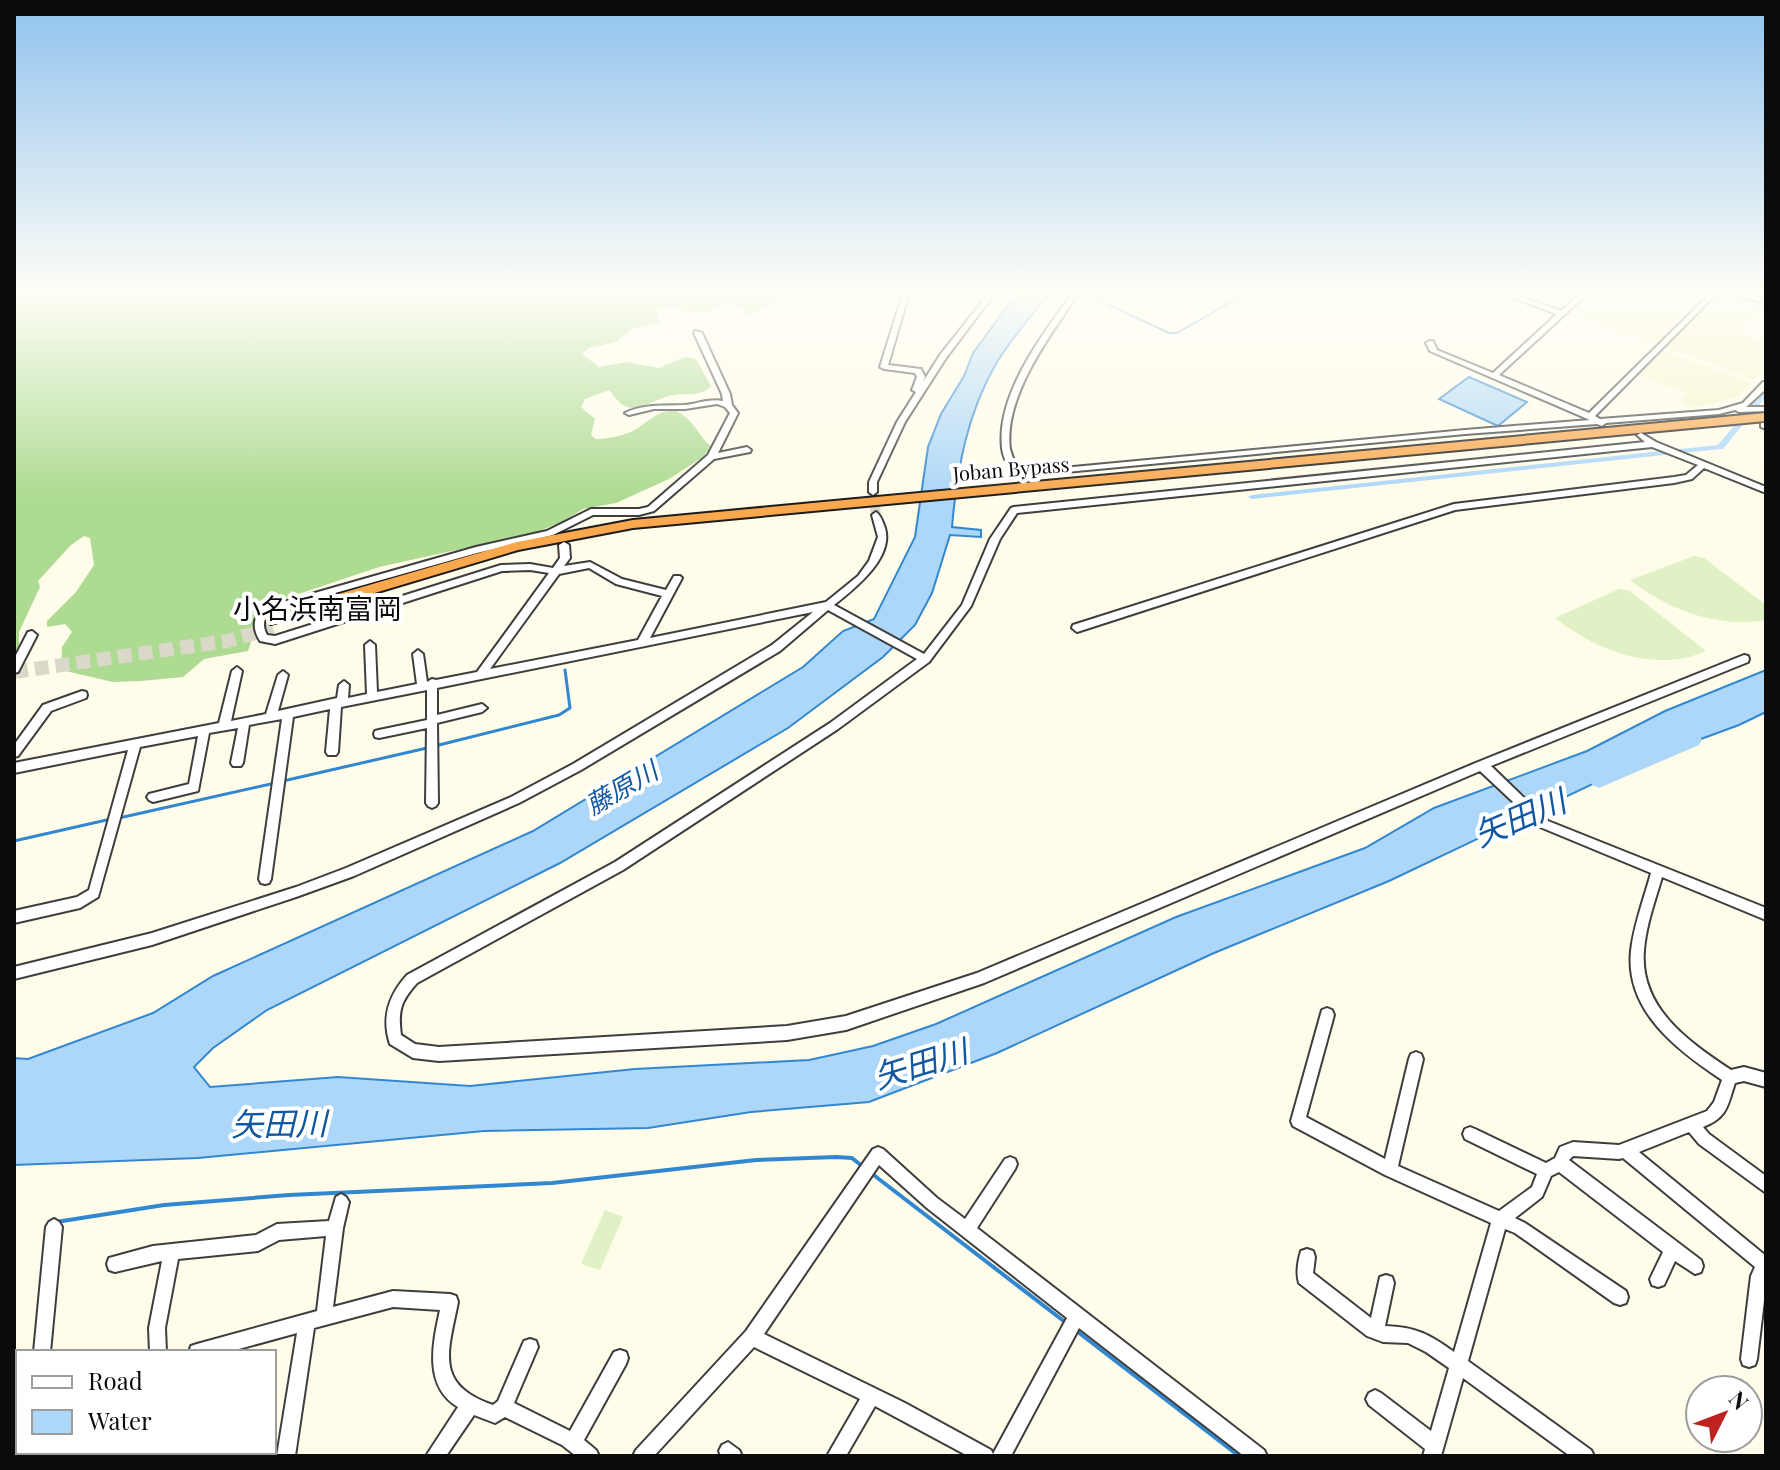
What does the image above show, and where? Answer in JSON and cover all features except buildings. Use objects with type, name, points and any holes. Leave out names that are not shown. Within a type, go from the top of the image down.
[{"type":"highway","name":"Joban Bypass","points":[[995,492],[1647,440],[1742,423]]},
{"type":"highway","name":"Joban Bypass","points":[[878,503],[692,524],[564,545],[272,624],[517,546],[671,519],[878,503],[1612,431],[1765,423]]},
{"type":"street","points":[[668,594],[619,582],[590,565],[555,571],[530,567],[501,568],[275,640],[264,638],[259,632],[259,619],[264,611],[272,608],[476,550],[550,533],[599,510],[639,512],[656,507],[710,457],[734,413],[711,362]]},
{"type":"street","points":[[886,362],[884,367],[918,371],[921,377],[915,390],[920,393]]},
{"type":"street","points":[[14,973],[152,939],[296,892],[478,817],[577,767],[735,675],[794,635],[861,578],[873,562],[883,537],[873,482],[901,422],[943,362]]},
{"type":"street","points":[[1033,362],[1016,393],[1005,444],[1017,475],[1371,441],[1766,409]]},
{"type":"street","points":[[1461,362],[1590,416],[1612,431]]},
{"type":"street","points":[[1495,375],[1509,362]]},
{"type":"street","points":[[1590,416],[1645,362]]},
{"type":"street","points":[[1728,410],[1746,405],[1766,384]]},
{"type":"street","points":[[629,413],[712,402],[728,405]]},
{"type":"street","points":[[1744,659],[979,979],[826,1028],[599,1046],[439,1054],[413,1051],[395,1039],[391,1012],[401,990],[412,979],[619,866],[823,734],[925,659],[966,606],[995,539],[1014,510],[1294,484],[1647,440],[1766,490]]},
{"type":"street","points":[[710,457],[747,450]]},
{"type":"street","points":[[1077,628],[1454,507],[1674,480],[1689,477],[1704,464]]},
{"type":"street","points":[[594,531],[591,516],[599,510]]},
{"type":"street","points":[[575,534],[580,528],[577,519]]},
{"type":"street","points":[[482,674],[565,558],[564,545]]},
{"type":"street","points":[[643,641],[677,578]]},
{"type":"street","points":[[14,768],[825,606],[925,659]]},
{"type":"street","points":[[14,669],[32,635]]},
{"type":"street","points":[[370,645],[372,695]]},
{"type":"street","points":[[418,654],[427,684],[432,721],[432,803]]},
{"type":"street","points":[[224,726],[237,671]]},
{"type":"street","points":[[271,716],[283,675]]},
{"type":"street","points":[[332,752],[344,685]]},
{"type":"street","points":[[14,753],[47,708],[82,695]]},
{"type":"street","points":[[379,734],[482,708]]},
{"type":"street","points":[[265,879],[288,712]]},
{"type":"street","points":[[237,763],[244,722]]},
{"type":"street","points":[[153,797],[194,788],[204,730]]},
{"type":"street","points":[[14,917],[80,902],[94,893],[135,744]]},
{"type":"street","points":[[1484,767],[1540,820],[1585,842],[1766,914]]},
{"type":"street","points":[[1658,870],[1637,961],[1641,983],[1652,1011],[1697,1056],[1730,1077],[1744,1074],[1766,1080]]},
{"type":"street","points":[[1327,1015],[1298,1121],[1390,1170],[1520,1228],[1620,1297]]},
{"type":"street","points":[[1390,1170],[1416,1059]]},
{"type":"street","points":[[1375,1399],[1434,1450],[1500,1220],[1537,1192],[1565,1152],[1573,1149],[1625,1150],[1712,1116],[1720,1106],[1730,1077]]},
{"type":"street","points":[[1693,1125],[1704,1139],[1766,1185]]},
{"type":"street","points":[[1470,1134],[1553,1167],[1695,1266]]},
{"type":"street","points":[[1625,1150],[1765,1265],[1759,1276],[1749,1359]]},
{"type":"street","points":[[642,1456],[752,1337],[878,1154],[967,1230],[1258,1456]]},
{"type":"street","points":[[967,1230],[1010,1164]]},
{"type":"street","points":[[286,1456],[341,1202]]},
{"type":"street","points":[[42,1350],[54,1227]]},
{"type":"street","points":[[115,1264],[172,1252],[258,1243],[277,1232],[335,1228]]},
{"type":"street","points":[[1658,1279],[1673,1249]]},
{"type":"street","points":[[158,1350],[157,1328],[172,1252]]},
{"type":"street","points":[[1307,1257],[1305,1277],[1376,1331],[1420,1339],[1585,1456]]},
{"type":"street","points":[[1376,1331],[1386,1283]]},
{"type":"street","points":[[205,1350],[393,1299],[450,1302],[442,1344],[441,1375],[449,1392],[469,1407],[495,1414],[504,1407],[530,1347]]},
{"type":"street","points":[[1001,1456],[1077,1315]]},
{"type":"street","points":[[752,1337],[922,1418],[985,1456]]},
{"type":"street","points":[[573,1443],[620,1358]]},
{"type":"street","points":[[836,1456],[871,1396]]},
{"type":"street","points":[[435,1456],[469,1407]]},
{"type":"street","points":[[504,1407],[573,1443],[590,1456]]},
{"type":"green space","points":[[14,362],[592,362],[599,367],[626,362],[659,368],[674,362],[697,362],[711,386],[702,392],[669,396],[633,408],[622,404],[609,390],[585,399],[581,407],[595,419],[591,435],[596,439],[633,431],[663,412],[677,411],[687,419],[711,446],[703,457],[669,479],[616,503],[583,509],[562,522],[534,533],[379,567],[263,606],[248,651],[204,659],[183,677],[113,682],[61,670],[62,647],[72,632],[65,624],[47,627],[47,621],[76,592],[94,565],[90,538],[84,536],[71,545],[38,581],[40,587],[19,632],[19,651],[14,654]]},
{"type":"green space","points":[[1648,362],[1693,362],[1752,382],[1739,396],[1693,408],[1680,402],[1687,393],[1636,374]]},
{"type":"green space","points":[[1704,362],[1766,362],[1755,380]]},
{"type":"green space","points":[[1694,556],[1704,558],[1766,605],[1766,620],[1730,622],[1694,614],[1660,600],[1630,580]]},
{"type":"green space","points":[[1619,589],[1630,591],[1706,651],[1667,660],[1627,655],[1588,640],[1555,618]]},
{"type":"green space","points":[[605,1210],[623,1217],[600,1270],[581,1264]]},
{"type":"water","name":"藤原川","points":[[970,362],[997,362],[978,401],[965,442],[952,527],[981,530],[981,537],[950,535],[932,593],[915,625],[883,657],[788,728],[560,863],[267,1010],[213,1048],[194,1067],[210,1087],[338,1077],[470,1086],[635,1069],[809,1060],[873,1046],[936,1024],[1176,917],[1365,848],[1434,808],[1587,751],[1665,711],[1766,670],[1766,712],[1641,761],[1389,881],[1214,953],[997,1053],[869,1102],[751,1112],[648,1128],[484,1131],[198,1158],[14,1165],[14,1058],[28,1059],[153,1013],[213,976],[533,831],[803,667],[843,631],[874,619],[915,537],[928,447],[941,414]]},
{"type":"water","points":[[1469,377],[1527,402],[1498,426],[1439,399]]},
{"type":"waterway","points":[[1252,497],[1720,447],[1766,393]]},
{"type":"waterway","points":[[435,746],[559,715],[570,708],[565,670]]},
{"type":"waterway","name":"矢田川","points":[[1599,780],[1693,740]]},
{"type":"waterway","points":[[283,781],[427,748]]},
{"type":"waterway","points":[[119,818],[275,783]]},
{"type":"waterway","points":[[14,841],[111,819]]},
{"type":"waterway","points":[[56,1222],[164,1205],[289,1195],[552,1183],[756,1160],[836,1157],[852,1158],[862,1166]]},
{"type":"waterway","points":[[871,1173],[1065,1322]]},
{"type":"waterway","points":[[1074,1329],[1239,1456]]},
{"type":"tunnel","points":[[873,492],[876,515]]},
{"type":"tunnel","points":[[14,672],[227,641],[273,628]]},
{"type":"district","name":"小名浜南富岡","points":[[317,607]]}]
